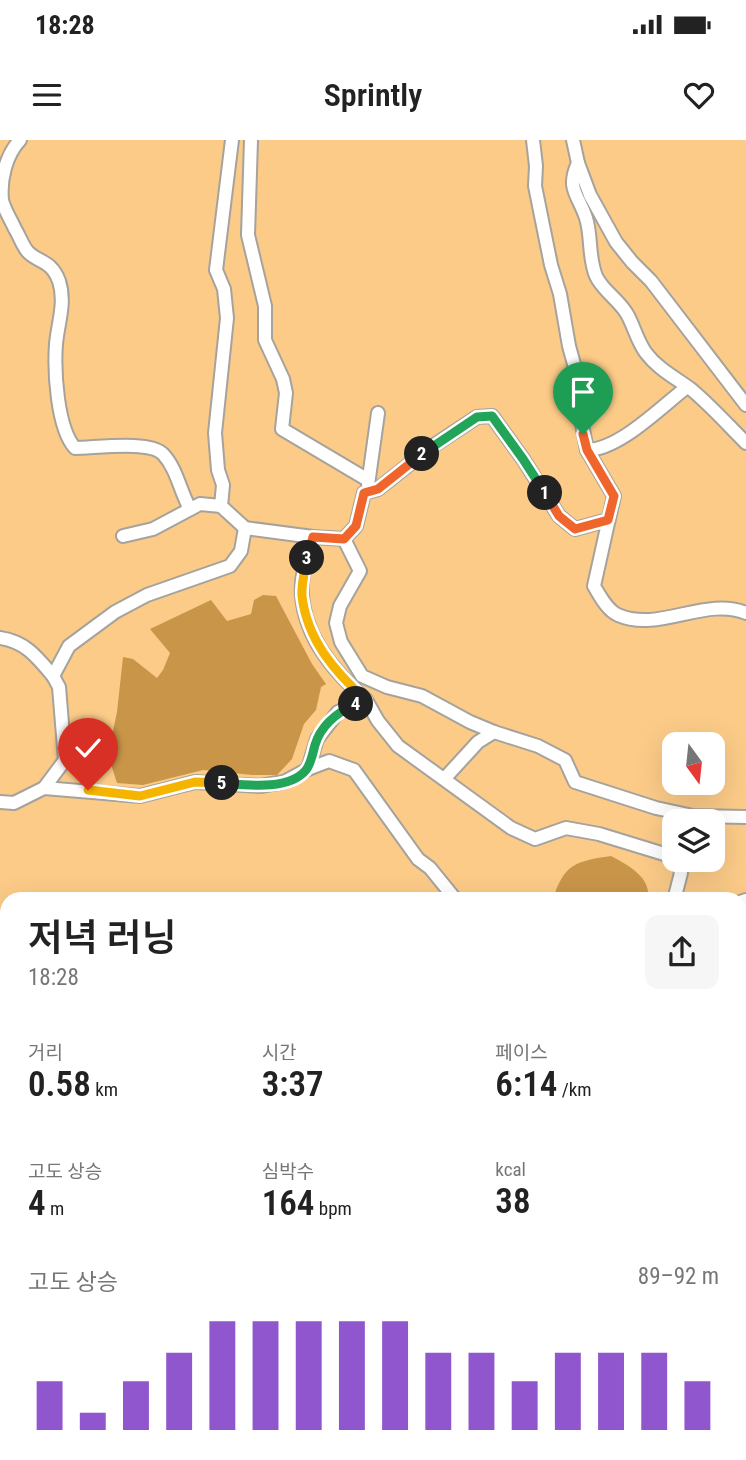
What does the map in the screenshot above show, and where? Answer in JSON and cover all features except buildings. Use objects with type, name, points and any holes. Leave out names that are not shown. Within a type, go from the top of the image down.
[{"type":"street","points":[[20,140],[9,152],[1,188],[2,202],[28,252],[46,261],[59,280],[63,309],[56,344],[56,376],[67,439],[75,448],[141,446],[153,447],[162,452],[174,470],[190,509]]},
{"type":"street","points":[[222,506],[223,485],[218,470],[215,433],[228,318],[224,289],[216,270],[232,140]]},
{"type":"street","points":[[251,140],[248,234],[265,306],[265,340],[285,386],[282,429],[369,480]]},
{"type":"street","points":[[533,140],[535,186],[569,346],[582,393],[581,419],[587,450],[614,496],[594,586],[605,604],[617,615],[642,620],[706,610],[738,609],[746,613]]},
{"type":"street","points":[[573,140],[590,195],[616,242],[651,281],[746,405]]},
{"type":"street","points":[[578,163],[572,176],[572,188],[585,216],[597,278],[627,314],[646,353],[660,368],[687,387],[746,443]]},
{"type":"street","points":[[587,450],[601,450],[622,439],[687,387]]},
{"type":"street","points":[[344,539],[356,526],[369,480],[378,413]]},
{"type":"street","points":[[364,493],[378,489],[430,448],[477,417],[492,416],[559,516],[575,529],[608,520]]},
{"type":"street","points":[[123,536],[153,528],[200,504],[222,506],[245,528],[344,539]]},
{"type":"street","points":[[53,676],[69,646],[115,612],[147,595],[230,566],[241,551],[245,528]]},
{"type":"street","points":[[313,537],[302,594],[307,618],[322,654],[366,700],[378,721],[398,746],[511,828],[535,839],[566,828],[599,834],[662,854]]},
{"type":"street","points":[[344,539],[360,571],[340,606],[337,623],[341,642],[362,676],[387,687],[422,696],[470,722],[538,746],[565,760],[575,782],[656,808],[693,816],[746,817]]},
{"type":"street","points":[[0,638],[16,641],[38,658],[59,687],[65,760],[44,788],[14,803],[0,802]]},
{"type":"street","points":[[308,769],[317,739],[338,712],[366,700]]},
{"type":"street","points":[[445,778],[478,742],[494,732]]},
{"type":"street","points":[[44,788],[140,796],[195,782],[260,786],[284,782],[329,761],[354,770],[418,859],[430,868],[450,892]]},
{"type":"street","points":[[676,892],[681,872]]},
{"type":"shaded area","points":[[0,140],[746,140],[746,892],[0,892]]},
{"type":"shaded area","points":[[263,595],[276,596],[312,664],[326,684],[321,687],[316,710],[304,724],[292,759],[277,775],[203,770],[143,785],[117,783],[108,755],[117,712],[123,657],[133,659],[157,678],[170,653],[150,629],[211,600],[227,621],[251,614],[254,600]]},
{"type":"shaded area","points":[[611,856],[637,873],[646,884],[648,892],[555,892],[567,871],[589,860]]},
{"type":"route","points":[[88,790],[140,796],[195,782],[260,786],[300,776],[308,769],[317,739],[338,712],[366,700],[322,654],[307,618],[302,594],[306,561],[313,537],[344,539],[356,526],[364,493],[378,489],[430,448],[477,417],[492,416],[559,516],[575,529],[608,520],[614,496],[587,450],[583,434]]}]
